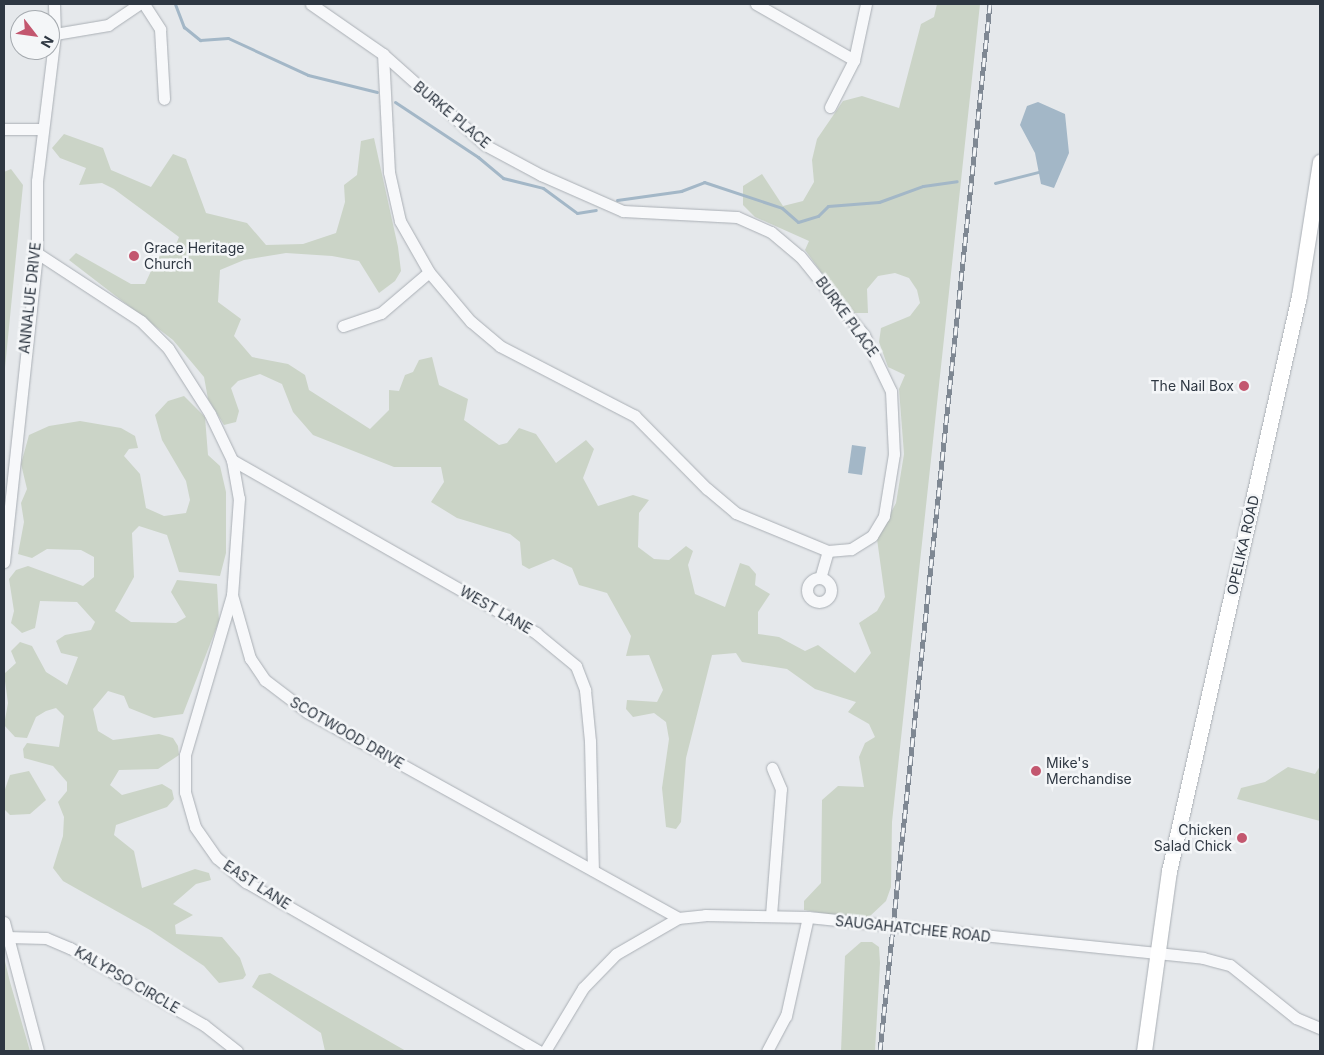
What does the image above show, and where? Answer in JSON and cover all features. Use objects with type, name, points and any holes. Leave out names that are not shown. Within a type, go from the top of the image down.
[{"type":"main road","name":"OPELIKA ROAD","points":[[1144,1051],[1155,952],[1160,926],[1304,270],[1320,162]]},
{"type":"street","points":[[60,33],[108,25],[139,4]]},
{"type":"street","points":[[144,4],[160,29],[164,99]]},
{"type":"street","name":"BURKE PLACE","points":[[311,4],[383,54],[485,145],[541,175],[623,211],[737,217],[771,232],[800,256],[864,335],[883,367],[895,416],[894,454],[879,527],[862,544],[828,551]]},
{"type":"street","points":[[756,4],[854,60]]},
{"type":"street","points":[[830,107],[854,60],[866,4]]},
{"type":"street","points":[[383,54],[392,197],[400,221],[429,272],[471,322],[500,346],[635,416],[726,506],[770,530],[828,551],[821,575]]},
{"type":"street","name":"ANNALUE DRIVE","points":[[4,562],[37,253],[43,129],[52,60]]},
{"type":"street","points":[[4,129],[43,129]]},
{"type":"street","name":"SCOTWOOD DRIVE","points":[[37,253],[111,298],[168,348],[210,414],[232,460],[239,498],[232,595],[250,658],[285,698],[678,918]]},
{"type":"street","points":[[343,326],[381,313],[429,272]]},
{"type":"street","name":"WEST LANE","points":[[232,460],[536,633],[576,666],[585,690],[590,741],[593,870]]},
{"type":"street","name":"EAST LANE","points":[[232,595],[185,755],[185,792],[196,827],[216,858],[246,882],[539,1051]]},
{"type":"street","points":[[771,915],[781,789],[772,768]]},
{"type":"street","name":"SAUGAHATCHEE ROAD","points":[[544,1051],[594,974],[630,944],[678,918],[771,915],[1155,952],[1230,965],[1296,1018],[1320,1028]]},
{"type":"street","points":[[767,1051],[786,1016],[808,918]]},
{"type":"street","points":[[4,922],[6,937],[38,1051]]},
{"type":"street","name":"KALYPSO CIRCLE","points":[[6,937],[46,938],[70,948],[204,1025],[237,1051]]},
{"type":"shaded area","points":[[937,4],[980,4],[892,822],[891,887],[886,901],[869,917],[856,919],[804,910],[804,901],[821,883],[822,800],[838,786],[864,787],[859,757],[865,743],[875,737],[869,724],[848,712],[856,702],[815,689],[787,669],[742,662],[736,653],[712,655],[686,758],[681,822],[676,829],[666,827],[662,788],[669,739],[666,722],[654,713],[633,717],[626,709],[627,700],[657,702],[663,690],[649,655],[626,656],[631,636],[607,593],[579,585],[572,568],[553,559],[529,569],[522,565],[520,542],[510,534],[457,518],[431,502],[444,482],[441,467],[394,467],[313,435],[293,412],[282,384],[260,374],[238,381],[231,388],[239,411],[236,422],[224,425],[208,399],[204,377],[173,340],[69,260],[76,253],[131,284],[145,284],[157,258],[175,247],[179,237],[114,189],[102,183],[79,185],[86,168],[60,158],[52,148],[64,134],[103,148],[111,170],[151,187],[173,154],[186,159],[206,213],[247,223],[266,245],[303,244],[336,233],[345,202],[344,185],[357,175],[361,141],[374,138],[398,247],[401,271],[395,281],[379,293],[359,261],[332,256],[286,253],[244,260],[220,270],[218,302],[241,319],[234,336],[252,357],[288,364],[305,375],[309,390],[370,429],[389,410],[389,390],[399,391],[405,375],[413,372],[419,360],[432,357],[439,385],[468,399],[464,420],[499,445],[507,443],[519,428],[536,434],[556,463],[586,440],[594,449],[583,478],[598,506],[633,495],[649,500],[639,513],[638,547],[654,559],[669,560],[686,546],[693,551],[688,565],[695,594],[725,607],[740,563],[749,566],[756,574],[755,585],[770,594],[758,612],[758,634],[779,637],[805,651],[818,645],[855,673],[871,653],[859,623],[877,611],[885,597],[877,539],[896,503],[904,454],[899,389],[905,375],[888,367],[879,342],[881,328],[910,316],[920,303],[917,290],[909,278],[895,273],[878,276],[867,289],[868,313],[851,313],[805,250],[809,241],[755,217],[743,205],[743,186],[762,174],[783,206],[803,201],[814,182],[812,160],[817,139],[843,101],[862,96],[899,108],[921,24],[934,17]]},
{"type":"shaded area","points":[[11,169],[23,185],[4,378],[4,172]]},
{"type":"shaded area","points":[[184,396],[205,417],[208,455],[220,466],[226,492],[226,553],[220,576],[179,572],[167,535],[139,526],[132,533],[134,577],[115,611],[131,622],[176,623],[186,617],[171,592],[177,580],[217,584],[219,621],[183,714],[154,718],[129,708],[124,696],[108,691],[93,709],[98,731],[113,740],[159,734],[173,738],[178,746],[179,755],[158,769],[119,770],[110,785],[122,795],[162,784],[172,790],[174,799],[167,807],[116,825],[114,835],[134,851],[142,888],[195,869],[209,873],[211,880],[196,884],[173,904],[193,915],[175,925],[176,934],[222,937],[240,958],[246,975],[243,979],[219,983],[204,966],[150,930],[63,881],[53,868],[63,836],[64,817],[58,802],[67,791],[67,782],[53,766],[24,758],[23,749],[27,743],[59,747],[64,716],[56,708],[46,711],[36,717],[27,738],[15,737],[4,725],[8,703],[4,674],[16,663],[11,651],[20,642],[32,646],[46,672],[67,685],[78,657],[61,653],[56,641],[65,635],[91,630],[95,622],[77,602],[40,601],[35,628],[22,633],[11,623],[14,611],[9,579],[16,570],[28,566],[83,586],[94,577],[94,557],[81,550],[47,549],[32,558],[18,554],[24,522],[21,503],[27,489],[21,464],[29,435],[49,426],[80,421],[121,428],[135,436],[138,448],[129,449],[124,456],[140,474],[146,508],[164,516],[186,513],[190,500],[186,481],[162,440],[155,415],[168,401]]},
{"type":"shaded area","points":[[1320,766],[1320,821],[1237,799],[1241,788],[1265,782],[1288,767],[1315,774]]},
{"type":"shaded area","points":[[29,771],[46,800],[30,814],[10,815],[4,809],[4,792],[10,775]]},
{"type":"shaded area","points":[[861,942],[872,942],[879,947],[880,963],[875,1051],[841,1051],[845,956]]},
{"type":"shaded area","points":[[4,957],[10,982],[30,1051],[4,1051]]},
{"type":"shaded area","points":[[270,973],[406,1051],[325,1051],[321,1033],[252,987],[259,975]]},
{"type":"water","points":[[1038,102],[1065,114],[1069,153],[1054,188],[1041,184],[1035,153],[1020,125],[1027,106]]},
{"type":"water","points":[[852,445],[866,447],[862,475],[848,473]]},
{"type":"waterway","points":[[175,4],[184,27],[200,40],[228,38],[308,75],[377,92]]},
{"type":"waterway","points":[[395,102],[478,157],[503,178],[543,188],[577,213],[596,210]]},
{"type":"waterway","points":[[995,183],[1038,172]]},
{"type":"waterway","points":[[617,200],[681,191],[704,182],[782,208],[798,222],[818,216],[828,206],[879,202],[923,186],[957,181]]},
{"type":"railway","points":[[880,1051],[990,4]]},
{"type":"place","name":"Grace Heritage Church","points":[[134,256]]},
{"type":"place","name":"The Nail Box","points":[[1244,386]]},
{"type":"place","name":"Mike's Merchandise","points":[[1036,771]]},
{"type":"place","name":"Chicken Salad Chick","points":[[1242,838]]}]
